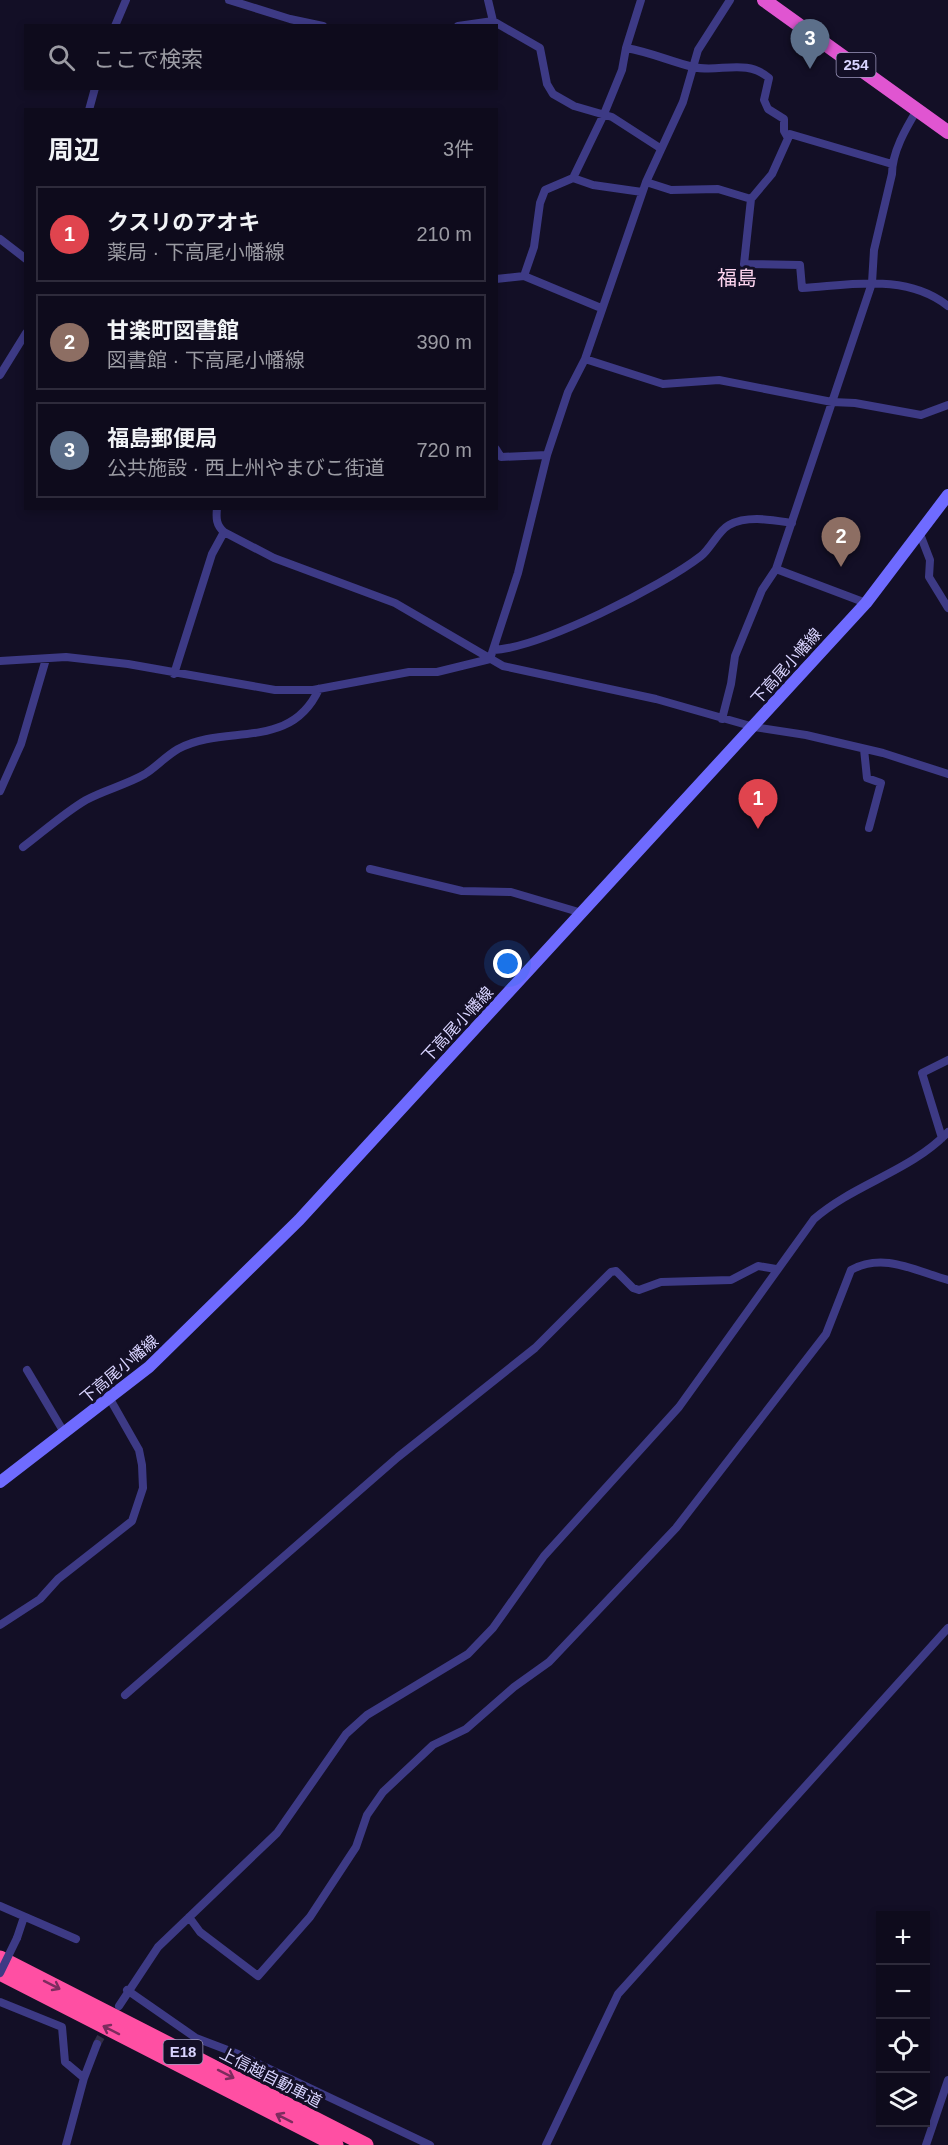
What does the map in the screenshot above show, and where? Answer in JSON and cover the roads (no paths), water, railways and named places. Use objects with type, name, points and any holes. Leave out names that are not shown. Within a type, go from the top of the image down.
[{"type":"highway","name":"254","points":[[764,0],[948,132]]},
{"type":"highway","name":"上信越自動車道","points":[[0,1958],[366,2145]]},
{"type":"highway","name":"上信越自動車道","points":[[0,1973],[336,2145]]},
{"type":"main road","name":"下高尾小幡線","points":[[0,1482],[110,1399],[184,1334],[299,1220],[866,603],[948,495]]},
{"type":"street","points":[[116,24],[126,0]]},
{"type":"street","points":[[229,0],[314,24]]},
{"type":"street","points":[[488,0],[493,21]]},
{"type":"street","points":[[525,276],[534,247],[540,203],[545,190],[573,178],[622,70],[626,48],[641,0]]},
{"type":"street","points":[[492,654],[518,573],[547,455],[568,392],[585,359],[642,192],[660,148],[683,102],[698,50],[730,0]]},
{"type":"street","points":[[472,24],[493,21],[540,48],[547,84],[553,94],[574,106],[604,114],[660,148]]},
{"type":"street","points":[[626,48],[656,54],[693,67],[750,68],[764,75],[769,78],[764,100],[768,109],[784,119],[783,131],[788,138]]},
{"type":"street","points":[[90,108],[94,90]]},
{"type":"street","points":[[722,719],[735,656],[762,590],[776,569],[872,283],[874,250],[892,174],[892,164],[905,130],[917,110]]},
{"type":"street","points":[[892,164],[790,134],[772,174],[751,199],[744,264],[800,265],[802,288],[872,283],[909,285],[926,291],[948,306]]},
{"type":"street","points":[[573,178],[593,185],[642,192]]},
{"type":"street","points":[[646,182],[671,190],[718,189],[751,199]]},
{"type":"street","points":[[0,239],[24,257]]},
{"type":"street","points":[[498,279],[525,276],[601,308]]},
{"type":"street","points":[[0,375],[24,336]]},
{"type":"street","points":[[585,359],[663,384],[719,380],[832,402],[855,403],[921,415],[948,405]]},
{"type":"street","points":[[498,452],[501,457],[547,455]]},
{"type":"street","points":[[217,510],[216,520],[224,532],[274,558],[394,603],[525,672],[656,699],[753,727],[806,735],[864,749],[948,774]]},
{"type":"street","points":[[0,662],[66,657],[128,664],[174,674],[275,690],[319,689],[409,672],[437,672],[528,645],[658,582],[703,554],[728,526],[750,519],[792,523]]},
{"type":"street","points":[[174,674],[212,554],[224,532]]},
{"type":"street","points":[[920,534],[930,560],[929,577],[948,608]]},
{"type":"street","points":[[776,569],[866,603]]},
{"type":"street","points":[[0,791],[21,744],[46,659]]},
{"type":"street","points":[[23,848],[86,800],[145,773],[178,749],[196,742],[257,733],[294,721],[311,705],[319,689]]},
{"type":"street","points":[[864,749],[867,778],[881,783],[869,828]]},
{"type":"street","points":[[370,869],[462,891],[511,892],[582,913]]},
{"type":"street","points":[[119,2006],[127,1990],[158,1947],[277,1833],[346,1734],[367,1715],[468,1654],[493,1628],[544,1556],[679,1407],[814,1219],[832,1203],[909,1162],[945,1135],[922,1073],[948,1060]]},
{"type":"street","points":[[189,1917],[200,1932],[258,1976],[309,1917],[341,1871],[356,1847],[368,1815],[383,1792],[433,1745],[466,1730],[514,1687],[549,1662],[676,1528],[826,1334],[851,1270],[872,1262],[889,1262],[948,1280]]},
{"type":"street","points":[[125,1695],[398,1457],[535,1348],[611,1272],[616,1271],[633,1288],[639,1290],[660,1282],[731,1280],[758,1266],[776,1269]]},
{"type":"street","points":[[27,1370],[65,1434]]},
{"type":"street","points":[[0,1625],[40,1599],[58,1579],[132,1521],[143,1488],[142,1465],[139,1450],[110,1399]]},
{"type":"street","points":[[546,2145],[618,1994],[948,1628]]},
{"type":"street","points":[[0,1906],[76,1939]]},
{"type":"street","points":[[0,1973],[17,1938],[24,1917]]},
{"type":"street","points":[[127,1990],[196,2038],[238,2054],[430,2145]]},
{"type":"street","points":[[0,2002],[62,2027],[65,2062],[84,2078]]},
{"type":"street","points":[[66,2145],[84,2078],[97,2044]]},
{"type":"street","points":[[926,2145],[948,2080]]},
{"type":"tunnel","points":[[97,2044],[108,2024]]},
{"type":"place","name":"福島郵便局","points":[[810,69]]},
{"type":"place","name":"甘楽町図書館","points":[[841,567]]},
{"type":"place","name":"クスリのアオキ","points":[[758,829]]},
{"type":"district","name":"福島","points":[[737,278]]}]
